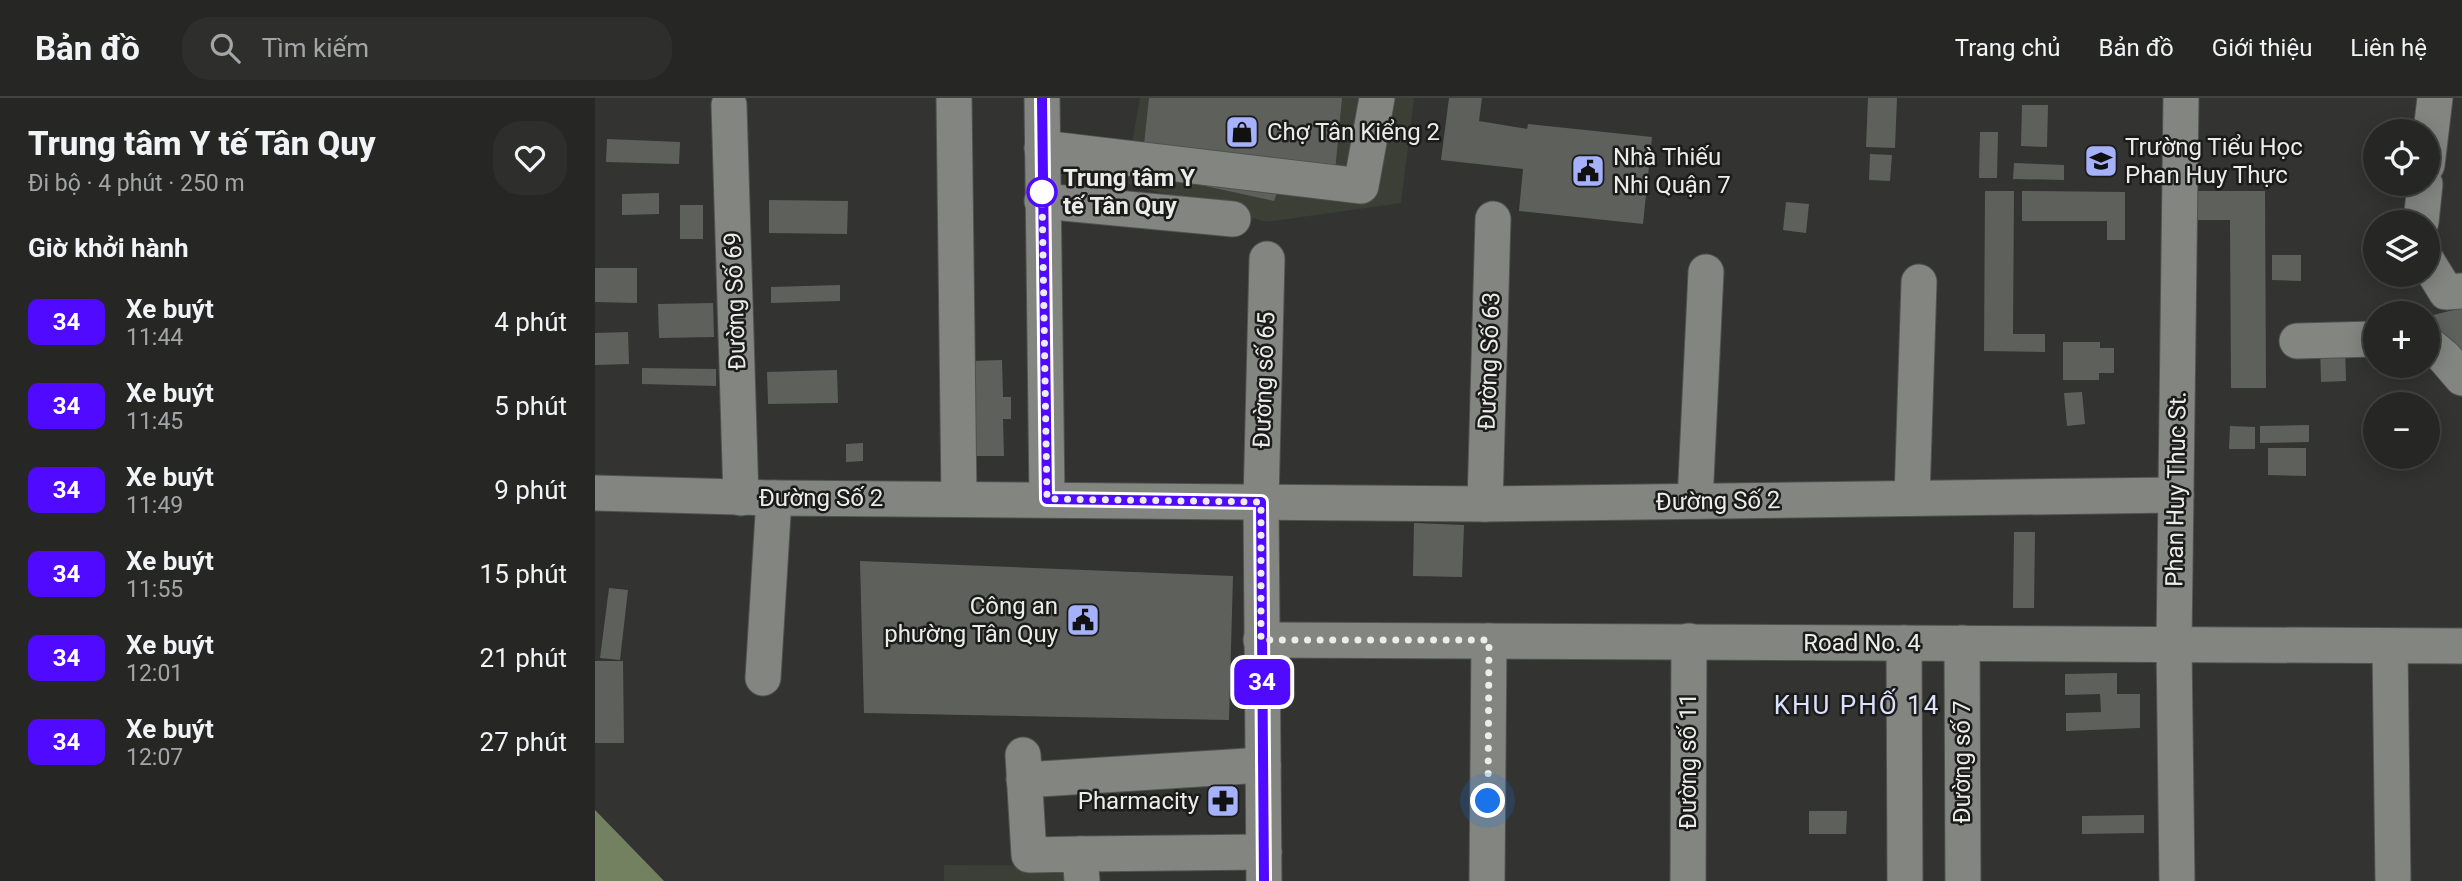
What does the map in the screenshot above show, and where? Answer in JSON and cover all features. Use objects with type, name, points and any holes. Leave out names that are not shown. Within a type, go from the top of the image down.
[{"type":"street","points":[[954,98],[959,499]]},
{"type":"street","points":[[1042,98],[1047,499],[1261,502]]},
{"type":"street","points":[[1042,148],[1361,186],[1377,98]]},
{"type":"street","name":"Phan Huy Thuc St.","points":[[2177,881],[2174,645],[2181,98]]},
{"type":"street","points":[[2432,119],[2435,98]]},
{"type":"street","name":"Đường Số 69","points":[[729,105],[758,498],[763,678]]},
{"type":"street","points":[[1042,201],[1233,219]]},
{"type":"street","name":"Đường Số 63","points":[[1485,504],[1493,219]]},
{"type":"street","name":"Đường số 65","points":[[1264,866],[1261,502],[1267,259]]},
{"type":"street","points":[[1695,501],[1706,272]]},
{"type":"street","points":[[1912,498],[1919,282]]},
{"type":"street","points":[[2297,341],[2363,339]]},
{"type":"street","points":[[2440,354],[2462,378]]},
{"type":"street","name":"Đường Số 2","points":[[595,493],[758,498],[1047,499]]},
{"type":"street","name":"Đường Số 2","points":[[1261,502],[1485,504],[2176,495]]},
{"type":"street","name":"Road No. 4","points":[[1261,640],[2462,646]]},
{"type":"street","points":[[1487,881],[1489,640]]},
{"type":"street","name":"Đường số 11","points":[[1688,881],[1689,642]]},
{"type":"street","points":[[1904,643],[1905,881]]},
{"type":"street","name":"Đường số 7","points":[[1962,643],[1963,881]]},
{"type":"street","points":[[2390,646],[2393,881]]},
{"type":"street","points":[[1263,765],[1024,768],[1029,855],[1081,867],[1264,866]]},
{"type":"shaded area","points":[[1140,98],[1414,98],[1401,203],[1267,222],[1125,183]]},
{"type":"shaded area","points":[[595,810],[664,881],[595,881]]},
{"type":"shaded area","points":[[944,865],[1077,866],[1078,881],[944,881]]},
{"type":"building","name":"Chợ Tân Kiểng 2","points":[[1149,98],[1342,98],[1335,171],[1286,167],[1274,201],[1141,172]]},
{"type":"building","points":[[1449,98],[1482,98],[1479,121],[1527,129],[1528,124],[1652,137],[1643,224],[1519,211],[1523,169],[1441,160]]},
{"type":"building","points":[[1868,98],[1897,98],[1895,148],[1866,147]]},
{"type":"building","points":[[2022,105],[2048,105],[2047,147],[2021,146]]},
{"type":"building","points":[[1980,132],[1998,132],[1997,178],[1979,178]]},
{"type":"building","points":[[607,139],[680,142],[679,164],[606,162]]},
{"type":"building","points":[[1870,154],[1892,155],[1890,181],[1869,180]]},
{"type":"building","points":[[2014,163],[2064,165],[2064,180],[2013,179]]},
{"type":"building","points":[[1985,191],[2014,191],[2013,334],[2045,334],[2045,352],[1984,351]]},
{"type":"building","points":[[2022,191],[2125,192],[2125,240],[2107,240],[2107,221],[2022,221]]},
{"type":"building","points":[[2192,191],[2265,191],[2266,388],[2231,388],[2230,220],[2192,220]]},
{"type":"building","points":[[659,193],[659,214],[622,215],[622,194]]},
{"type":"building","points":[[769,200],[848,201],[847,234],[769,233]]},
{"type":"building","points":[[1786,202],[1809,204],[1806,233],[1783,230]]},
{"type":"building","points":[[680,205],[703,205],[703,239],[680,239]]},
{"type":"building","points":[[2272,255],[2301,255],[2301,281],[2272,280]]},
{"type":"building","points":[[595,268],[637,268],[637,303],[595,302]]},
{"type":"building","points":[[840,285],[840,301],[771,303],[771,287]]},
{"type":"building","points":[[713,303],[714,337],[659,338],[658,304]]},
{"type":"building","points":[[2462,308],[2462,360],[2444,364],[2440,346],[2440,313]]},
{"type":"building","points":[[628,332],[629,364],[595,365],[595,333]]},
{"type":"building","points":[[2063,342],[2100,342],[2100,348],[2114,348],[2114,373],[2099,373],[2099,380],[2063,380]]},
{"type":"building","points":[[2320,344],[2345,344],[2346,381],[2321,382]]},
{"type":"building","points":[[1002,360],[1003,397],[1011,397],[1011,419],[1003,419],[1004,456],[973,456],[971,361]]},
{"type":"building","points":[[642,368],[716,369],[716,386],[642,384]]},
{"type":"building","points":[[837,370],[838,403],[768,404],[767,372]]},
{"type":"building","points":[[2082,392],[2085,424],[2067,426],[2064,393]]},
{"type":"building","points":[[2309,425],[2309,442],[2260,443],[2260,426]]},
{"type":"building","points":[[2230,426],[2255,427],[2255,449],[2229,449]]},
{"type":"building","points":[[863,443],[863,461],[846,462],[846,444]]},
{"type":"building","points":[[2268,448],[2306,448],[2306,476],[2268,475]]},
{"type":"building","points":[[1414,523],[1464,525],[1462,577],[1413,576]]},
{"type":"building","points":[[2014,532],[2035,532],[2034,608],[2013,608]]},
{"type":"building","points":[[860,561],[1233,576],[1229,720],[864,713]]},
{"type":"building","points":[[609,588],[628,590],[620,660],[600,658]]},
{"type":"building","points":[[595,661],[623,661],[624,743],[595,743]]},
{"type":"building","points":[[2117,673],[2117,694],[2140,694],[2140,728],[2066,731],[2066,713],[2101,712],[2100,694],[2065,695],[2065,674]]},
{"type":"building","points":[[1809,811],[1847,811],[1846,834],[1809,834]]},
{"type":"building","points":[[2144,815],[2144,833],[2082,834],[2082,816]]},
{"type":"bus line","name":"34","points":[[1042,98],[1047,499],[1261,502],[1264,881]]},
{"type":"place","name":"Chợ Tân Kiểng 2","points":[[1242,132]]},
{"type":"place","name":"Trường Tiểu Học Phan Huy Thực","points":[[2101,161]]},
{"type":"place","name":"Nhà Thiếu Nhi Quận 7","points":[[1588,171]]},
{"type":"place","name":"Trung tâm Y tế Tân Quy","points":[[1042,192]]},
{"type":"place","name":"Công an phường Tân Quy","points":[[1083,620]]},
{"type":"place","name":"Pharmacity","points":[[1223,801]]},
{"type":"district","name":"KHU PHỐ 14","points":[[1857,705]]},
{"type":"route","points":[[1042,192],[1047,499],[1261,502],[1261,640],[1489,640],[1488,801]]}]
